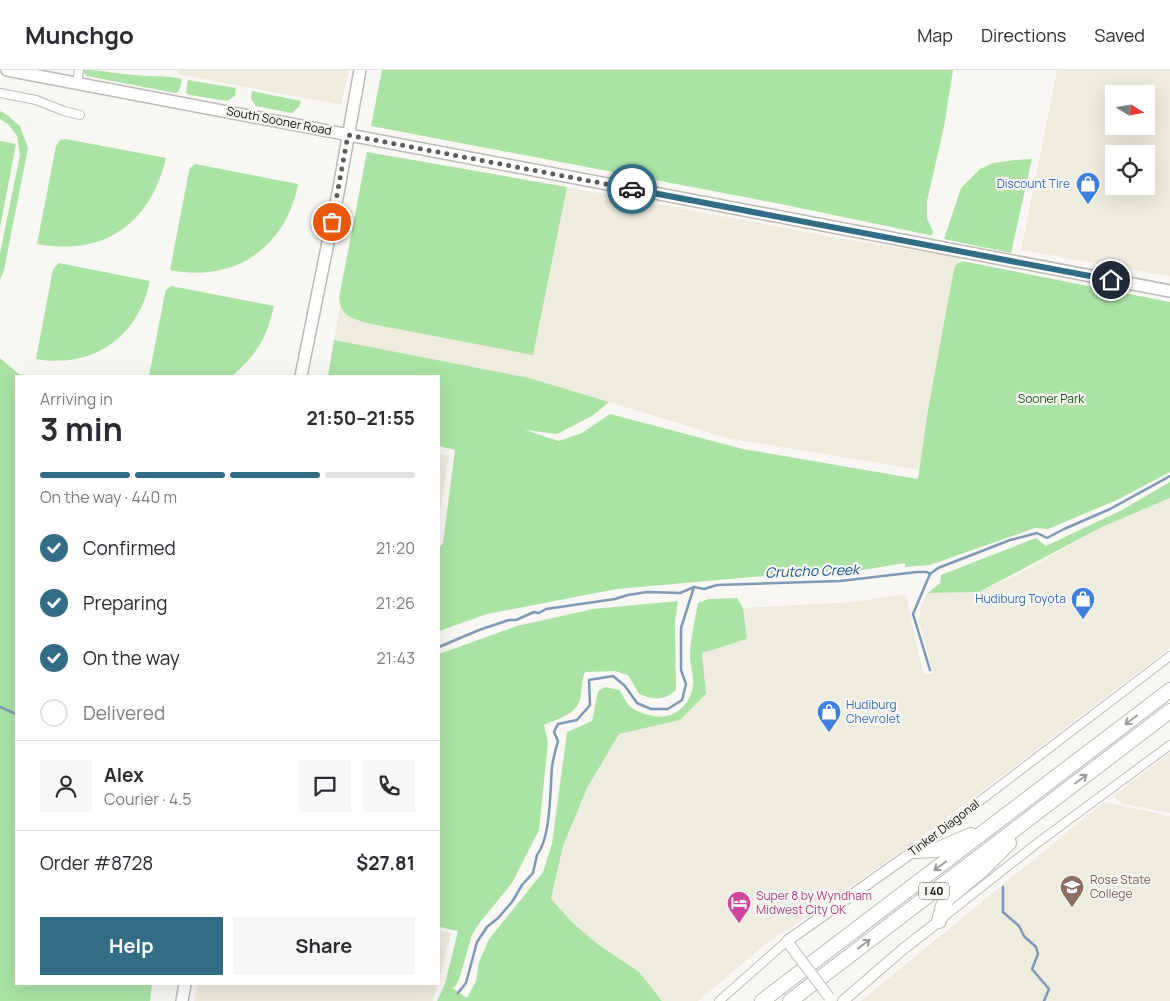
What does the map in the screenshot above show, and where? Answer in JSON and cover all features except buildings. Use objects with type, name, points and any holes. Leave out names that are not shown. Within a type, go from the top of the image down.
[{"type":"highway","name":"I 40","points":[[762,1001],[1170,690]]},
{"type":"highway","name":"I 40","points":[[790,1001],[1170,711]]},
{"type":"highway","points":[[939,921],[943,906],[948,898],[982,870],[1042,809]]},
{"type":"highway","points":[[914,851],[936,850],[992,826]]},
{"type":"main road","points":[[301,375],[360,70]]},
{"type":"main road","name":"South Sooner Road","points":[[14,71],[1170,291]]},
{"type":"main road","points":[[182,1001],[185,985]]},
{"type":"street","points":[[77,84],[79,70]]},
{"type":"street","points":[[0,93],[36,100],[80,115]]},
{"type":"street","name":"Tinker Diagonal","points":[[719,1001],[787,941],[914,851],[1170,656]]},
{"type":"street","points":[[847,1000],[902,950],[1036,844],[1170,744]]},
{"type":"street","points":[[787,941],[831,999]]},
{"type":"shaded area","points":[[178,70],[349,70],[341,105],[177,74]]},
{"type":"shaded area","points":[[1057,70],[1170,70],[1170,276],[1021,250]]},
{"type":"shaded area","points":[[367,152],[838,238],[960,258],[921,470],[727,438],[609,402],[592,416],[557,434],[440,375],[328,375]]},
{"type":"shaded area","points":[[440,454],[449,456],[440,511]]},
{"type":"shaded area","points":[[1170,498],[1170,648],[919,839],[769,941],[698,1001],[662,1001],[639,972],[596,943],[572,921],[548,915],[563,846],[587,788],[619,734],[680,720],[706,695],[702,653],[747,639],[743,608],[854,602],[906,594],[924,674],[933,673],[919,620],[921,606],[928,593],[979,592],[1017,575],[1102,527]]},
{"type":"shaded area","points":[[1170,753],[1170,813],[1124,804],[1116,799],[1114,795]]},
{"type":"shaded area","name":"Rose State College","points":[[1104,802],[1170,816],[1170,1001],[861,1001]]},
{"type":"shaded area","points":[[440,931],[451,933],[440,976]]},
{"type":"shaded area","points":[[198,985],[438,985],[433,1001],[194,1001]]},
{"type":"green space","points":[[84,70],[182,79],[179,91],[175,93],[87,76]]},
{"type":"green space","points":[[382,70],[953,70],[944,127],[927,201],[927,218],[933,232],[932,235],[929,235],[781,204],[371,126]]},
{"type":"green space","points":[[188,80],[236,88],[235,96],[227,101],[190,95],[186,93]]},
{"type":"green space","points":[[252,91],[301,101],[299,107],[292,113],[255,106],[251,99]]},
{"type":"green space","points":[[0,111],[20,126],[28,148],[4,270],[0,280],[0,253],[20,155],[17,136],[8,124],[0,119]]},
{"type":"green space","points":[[66,139],[166,158],[159,181],[149,201],[136,217],[121,230],[103,240],[83,245],[61,247],[37,244],[56,146],[60,140]]},
{"type":"green space","points":[[0,141],[16,144],[0,228]]},
{"type":"green space","points":[[367,152],[567,187],[533,355],[366,323],[344,312],[339,298]]},
{"type":"green space","points":[[1032,159],[1011,253],[944,239],[961,188],[980,169],[993,163]]},
{"type":"green space","points":[[195,164],[298,184],[292,207],[282,226],[269,243],[254,256],[235,265],[215,271],[193,273],[170,270],[189,171]]},
{"type":"green space","name":"Sooner Park","points":[[962,261],[1170,302],[1170,472],[1117,500],[1048,529],[1035,528],[930,565],[905,567],[905,563],[838,574],[821,571],[617,589],[487,614],[440,631],[440,547],[443,543],[455,450],[440,446],[440,375],[328,375],[334,340],[529,378],[609,402],[592,416],[557,434],[525,430],[559,441],[582,433],[610,414],[743,449],[918,479],[928,410],[954,269]]},
{"type":"green space","points":[[59,263],[150,281],[144,301],[135,319],[110,345],[94,354],[76,359],[56,361],[36,359],[53,269]]},
{"type":"green space","points":[[171,286],[274,306],[260,345],[248,361],[233,375],[149,375],[166,290]]},
{"type":"green space","points":[[0,358],[19,374],[25,375],[15,375],[15,985],[152,985],[150,1001],[0,1001]]},
{"type":"green space","points":[[1170,482],[1170,498],[1102,527],[979,592],[928,593],[940,583],[941,575],[1036,538],[1046,546],[1122,510]]},
{"type":"green space","points":[[737,598],[743,608],[747,639],[702,653],[706,694],[680,720],[619,734],[587,788],[563,846],[551,899],[571,921],[596,943],[639,972],[662,1001],[437,1001],[445,984],[458,931],[440,927],[440,654],[517,626],[593,609],[678,601],[675,622],[676,690],[672,694],[663,698],[649,697],[639,694],[628,675],[615,671],[585,672],[578,705],[565,716],[544,725],[548,742],[539,830],[512,883],[472,935],[459,980],[454,988],[451,987],[467,998],[476,981],[479,962],[489,939],[543,872],[552,844],[567,732],[592,721],[598,691],[605,687],[620,690],[632,708],[647,714],[661,717],[668,716],[681,709],[692,691],[690,650],[698,603],[708,599]]},
{"type":"waterway","name":"Crutcho Creek","points":[[440,647],[479,630],[509,620],[516,620],[534,612],[539,613],[546,609],[615,599],[647,592],[680,593],[694,587],[704,589],[717,585],[840,581],[917,572],[927,572],[930,574],[938,568],[1010,540],[1037,533],[1047,538],[1110,509],[1170,476]]},
{"type":"waterway","points":[[930,574],[913,614],[930,670]]},
{"type":"waterway","points":[[458,993],[466,983],[477,942],[487,927],[512,902],[522,885],[533,873],[547,826],[552,767],[558,741],[554,732],[558,724],[577,720],[590,705],[589,680],[613,676],[625,686],[637,703],[651,709],[668,709],[682,700],[686,684],[681,670],[681,628],[694,587]]},
{"type":"waterway","name":"Crutcho Creek","points":[[0,707],[15,714]]},
{"type":"waterway","points":[[1003,887],[1003,912],[1019,926],[1024,936],[1036,947],[1038,954],[1032,969],[1049,989],[1044,1001]]},
{"type":"way so far","points":[[332,222],[348,135],[632,189]]},
{"type":"place","name":"Discount Tire","points":[[1088,205]]},
{"type":"place","name":"Hudiburg Toyota","points":[[1083,620]]},
{"type":"place","name":"Hudiburg Chevrolet","points":[[829,733]]},
{"type":"place","name":"Rose State College","points":[[1072,908]]},
{"type":"place","name":"Super 8 by Wyndham Midwest City OK","points":[[739,924]]},
{"type":"route","points":[[632,189],[1111,280]]}]
